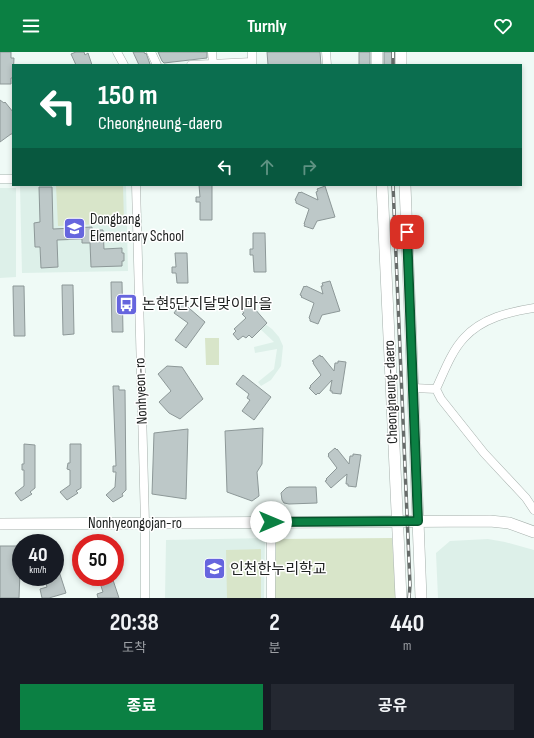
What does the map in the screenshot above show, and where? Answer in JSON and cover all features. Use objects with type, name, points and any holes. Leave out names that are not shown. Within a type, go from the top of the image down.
[{"type":"main road","points":[[377,52],[377,64]]},
{"type":"main road","points":[[400,52],[401,64]]},
{"type":"main road","name":"Cheongneung-daero","points":[[382,186],[401,598]]},
{"type":"main road","name":"Cheongneung-daero","points":[[406,186],[421,598]]},
{"type":"main road","name":"Nonhyeongojan-ro","points":[[0,524],[490,521],[509,523],[534,532]]},
{"type":"street","points":[[117,52],[123,64]]},
{"type":"street","points":[[151,52],[157,64]]},
{"type":"street","points":[[212,52],[213,64],[252,64],[252,52]]},
{"type":"street","points":[[326,52],[327,64]]},
{"type":"street","points":[[0,179],[12,179]]},
{"type":"street","name":"Nonhyeon-ro","points":[[136,186],[145,523],[145,598]]},
{"type":"street","points":[[436,389],[449,360],[464,338],[481,325],[497,317],[515,311],[534,308]]},
{"type":"street","points":[[413,388],[436,389]]},
{"type":"street","points":[[436,389],[441,399],[484,453],[526,498],[534,510]]},
{"type":"street","points":[[270,598],[271,522]]},
{"type":"shaded area","name":"Dongbang Elementary School","points":[[20,186],[126,186],[128,271],[22,273]]},
{"type":"shaded area","points":[[0,188],[16,188],[16,277],[0,278]]},
{"type":"shaded area","points":[[261,321],[272,329],[279,337],[283,346],[281,366],[271,380],[261,386],[258,382],[274,369],[277,349],[255,353],[254,347],[274,342],[257,326]]},
{"type":"shaded area","name":"인천한누리학교","points":[[265,538],[264,598],[165,598],[166,540]]},
{"type":"shaded area","points":[[488,539],[534,550],[534,598],[438,598],[436,553],[450,541]]},
{"type":"green space","points":[[56,186],[123,186],[124,223],[58,226]]},
{"type":"green space","points":[[205,338],[219,338],[219,365],[206,365]]},
{"type":"green space","points":[[392,538],[396,598],[275,598],[276,539]]},
{"type":"green space","points":[[261,549],[261,598],[227,598],[226,550]]},
{"type":"building","points":[[0,52],[11,52],[11,58],[14,58],[14,64],[12,64],[11,84],[0,84]]},
{"type":"building","points":[[76,52],[84,52],[85,55],[88,53],[92,64],[76,64],[71,54]]},
{"type":"building","points":[[133,52],[146,53],[150,64],[139,64]]},
{"type":"building","points":[[158,52],[207,52],[207,58],[164,63]]},
{"type":"building","points":[[267,52],[320,52],[321,64],[268,64]]},
{"type":"building","points":[[359,52],[370,52],[370,64],[359,64]]},
{"type":"building","points":[[384,52],[394,52],[394,64],[384,64]]},
{"type":"building","points":[[0,100],[4,103],[5,102],[12,111],[12,134],[0,142]]},
{"type":"building","points":[[199,186],[212,186],[212,220],[200,220],[200,202],[196,202],[196,197],[200,197]]},
{"type":"building","points":[[325,186],[335,217],[317,221],[313,229],[304,226],[309,209],[296,203],[295,200],[299,192],[318,200],[316,192],[318,191],[317,189]]},
{"type":"building","points":[[39,187],[52,187],[53,229],[92,227],[92,230],[103,230],[104,249],[122,248],[122,253],[124,253],[124,261],[122,261],[122,266],[91,267],[90,243],[82,243],[82,239],[57,240],[58,267],[41,268],[40,247],[35,247],[34,223],[40,222]]},
{"type":"building","points":[[253,233],[265,233],[266,272],[254,272],[253,255],[250,255],[250,249],[253,249]]},
{"type":"building","points":[[175,253],[187,253],[188,283],[177,283],[176,273],[172,273],[172,267],[176,267]]},
{"type":"building","points":[[330,281],[340,311],[322,315],[318,324],[310,321],[309,318],[314,303],[301,297],[302,296],[300,295],[304,286],[323,294],[321,286],[323,286],[322,283]]},
{"type":"building","points":[[111,282],[122,282],[123,332],[112,332]]},
{"type":"building","points":[[62,285],[73,285],[74,334],[63,335]]},
{"type":"building","points":[[13,286],[24,286],[25,336],[14,336]]},
{"type":"building","points":[[248,301],[267,323],[252,338],[249,335],[246,338],[243,336],[238,340],[233,334],[236,331],[234,329],[246,318],[242,314],[244,313],[240,308]]},
{"type":"building","points":[[182,302],[205,322],[186,348],[175,340],[188,323],[174,313]]},
{"type":"building","points":[[320,355],[334,371],[335,363],[338,363],[338,361],[346,362],[341,394],[332,393],[332,391],[330,391],[332,380],[319,394],[318,393],[316,395],[309,388],[321,375],[312,361]]},
{"type":"building","points":[[167,366],[182,367],[203,399],[180,419],[169,413],[159,402],[171,391],[158,374]]},
{"type":"building","points":[[243,375],[271,397],[254,420],[242,411],[250,400],[247,398],[249,394],[236,384]]},
{"type":"building","points":[[113,386],[119,386],[119,390],[125,390],[126,490],[122,494],[123,496],[113,502],[106,495],[115,487],[116,472],[113,472],[113,466],[116,466]]},
{"type":"building","points":[[263,428],[262,464],[257,472],[259,496],[252,501],[227,492],[225,431]]},
{"type":"building","points":[[188,429],[186,499],[152,494],[154,433]]},
{"type":"building","points":[[24,444],[35,445],[35,488],[30,492],[32,494],[21,501],[15,493],[24,486],[24,470],[22,470],[22,464],[24,464]]},
{"type":"building","points":[[70,444],[81,444],[81,488],[76,491],[78,493],[67,500],[60,492],[70,485],[70,470],[67,469],[68,463],[70,463]]},
{"type":"building","points":[[335,448],[349,464],[350,456],[353,456],[353,454],[361,455],[356,487],[348,486],[348,484],[346,484],[347,474],[331,488],[325,481],[337,468],[328,456],[328,454]]},
{"type":"building","points":[[289,487],[316,487],[317,503],[284,503],[281,493]]},
{"type":"building","points":[[0,546],[12,546],[12,586],[19,586],[19,598],[0,598]]},
{"type":"building","points":[[64,586],[66,593],[49,598],[42,598],[40,589]]},
{"type":"building","points":[[101,586],[115,586],[119,598],[98,598],[97,594],[103,592]]},
{"type":"railway","points":[[393,52],[393,64]]},
{"type":"railway","points":[[393,186],[410,585],[409,598]]},
{"type":"place","name":"Dongbang Elementary School","points":[[74,228]]},
{"type":"place","name":"논현5단지달맞이마을","points":[[126,304]]},
{"type":"place","name":"인천한누리학교","points":[[215,569]]},
{"type":"route","points":[[271,522],[418,521],[407,232]]}]
